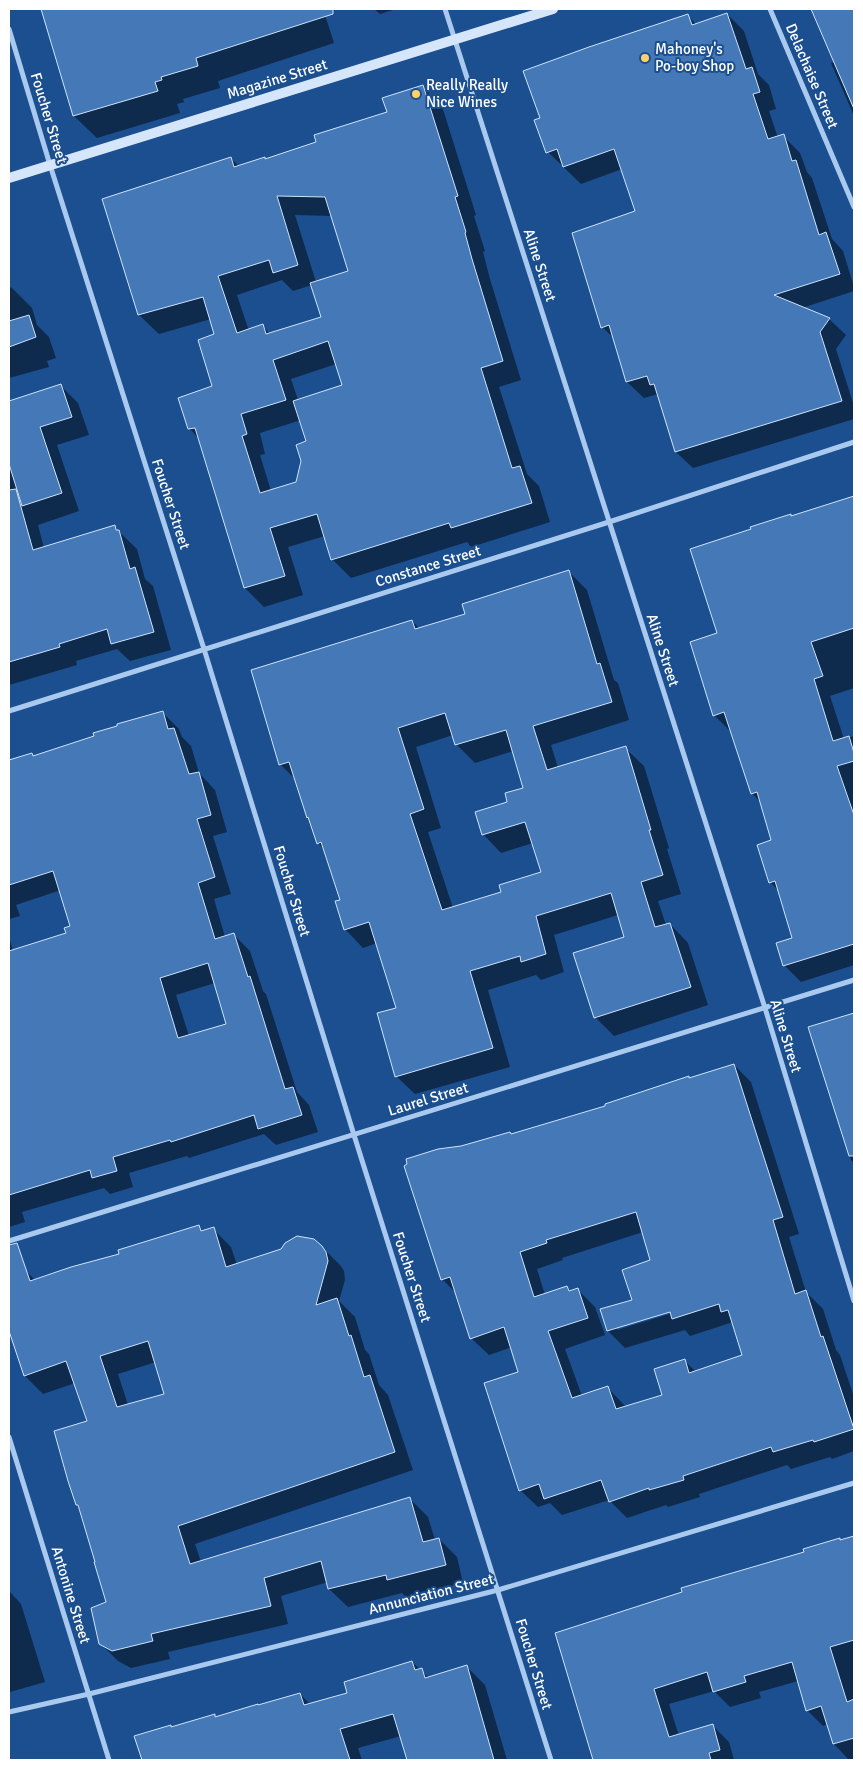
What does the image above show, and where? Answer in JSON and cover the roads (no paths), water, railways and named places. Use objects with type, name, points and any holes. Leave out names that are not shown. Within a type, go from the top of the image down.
[{"type":"street","name":"Aline Street","points":[[445,9],[765,1008],[854,1301]]},
{"type":"street","name":"Magazine Street","points":[[9,178],[553,9]]},
{"type":"street","name":"Delachaise Street","points":[[770,9],[854,208]]},
{"type":"street","name":"Foucher Street","points":[[9,29],[50,165],[204,649],[354,1135],[551,1760]]},
{"type":"street","name":"Constance Street","points":[[9,711],[609,522],[854,442]]},
{"type":"street","name":"Laurel Street","points":[[9,1241],[854,980]]},
{"type":"street","name":"Antonine Street","points":[[9,1437],[109,1760]]},
{"type":"street","name":"Annunciation Street","points":[[9,1712],[89,1694],[498,1590],[854,1483]]},
{"type":"place","name":"Mahoney's Po-boy Shop","points":[[645,58]]},
{"type":"place","name":"Really Really Nice Wines","points":[[416,94]]}]
